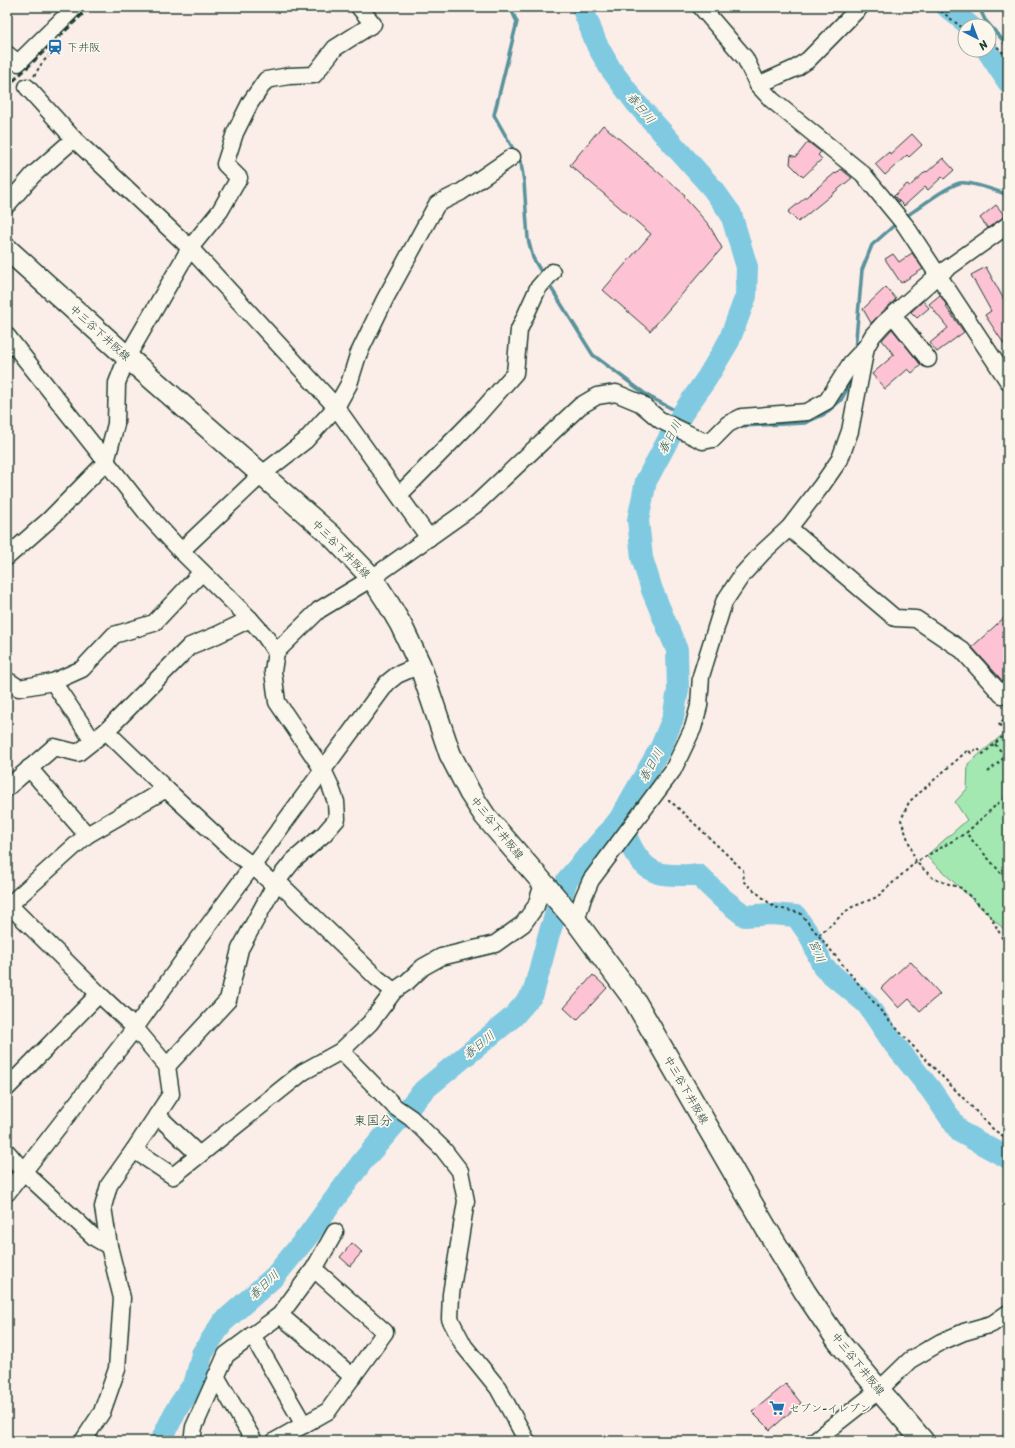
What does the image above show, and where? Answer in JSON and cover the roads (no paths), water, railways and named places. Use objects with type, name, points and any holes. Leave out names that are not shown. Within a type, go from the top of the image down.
[{"type":"main road","name":"中三谷下井阪線","points":[[7,249],[127,357],[331,535],[372,578],[398,619],[420,665],[450,754],[470,793],[485,816],[573,917],[635,1001],[766,1228],[805,1292],[838,1341],[923,1441]]},
{"type":"street","points":[[7,54],[18,64],[75,7]]},
{"type":"street","points":[[7,557],[49,520],[106,462],[116,424],[117,383],[127,357],[190,248],[220,211],[239,178],[225,164],[235,133],[250,103],[266,80],[290,76],[314,75],[335,48],[373,24],[359,7]]},
{"type":"street","points":[[701,7],[745,58],[758,85],[772,100],[863,174],[901,220],[1008,381]]},
{"type":"street","points":[[758,85],[796,68],[808,60],[860,7]]},
{"type":"street","points":[[27,87],[74,139],[190,248],[336,407],[430,538]]},
{"type":"street","points":[[7,205],[33,175],[74,139]]},
{"type":"street","points":[[181,551],[261,475],[305,441],[336,407],[349,384],[358,355],[384,299],[437,204],[461,192],[512,157]]},
{"type":"street","points":[[573,917],[591,880],[673,770],[693,728],[699,706],[701,676],[724,602],[742,575],[763,552],[789,528],[840,459],[850,431],[866,347],[872,335],[938,275],[1008,225]]},
{"type":"street","points":[[399,495],[477,416],[516,373],[519,330],[538,288],[552,272]]},
{"type":"street","points":[[894,315],[928,359]]},
{"type":"street","points":[[8,342],[149,516],[181,551],[250,619],[265,636],[276,652]]},
{"type":"street","points":[[168,1066],[228,1000],[240,949],[275,883],[293,861],[324,834],[337,819],[336,802],[330,784],[323,770],[277,702],[273,671],[276,652],[319,610],[372,578],[475,505],[580,406],[597,396],[616,393],[640,403],[660,420],[703,441],[713,439],[728,424],[742,417],[807,412],[827,401],[851,362],[866,347]]},
{"type":"street","points":[[789,528],[895,618],[916,619],[962,650],[1002,695]]},
{"type":"street","points":[[7,685],[10,682],[19,688],[53,682],[82,669],[114,635],[154,623],[202,572]]},
{"type":"street","points":[[7,788],[54,747],[78,753],[106,731],[190,646],[250,619]]},
{"type":"street","points":[[7,1193],[136,1028],[200,937],[387,683],[397,675],[420,665]]},
{"type":"street","points":[[53,682],[93,741]]},
{"type":"street","points":[[106,731],[234,852],[275,883],[377,978],[394,991]]},
{"type":"street","points":[[29,768],[87,835]]},
{"type":"street","points":[[82,1441],[102,1412],[117,1369],[122,1298],[109,1246],[103,1207],[109,1185],[134,1150],[170,1094],[168,1066],[136,1028],[99,994],[8,904],[87,835],[166,789]]},
{"type":"street","points":[[134,1150],[173,1176],[302,1072],[341,1051],[370,1022],[394,991],[407,982],[423,967],[441,956],[495,944],[523,924],[536,906],[544,885]]},
{"type":"street","points":[[7,1088],[99,994]]},
{"type":"street","points":[[341,1051],[395,1107],[411,1118],[443,1149],[460,1171],[466,1201],[451,1294],[450,1319],[464,1346],[498,1388],[527,1441]]},
{"type":"street","points":[[157,1115],[199,1155]]},
{"type":"street","points":[[7,1152],[24,1172],[95,1238],[109,1246]]},
{"type":"street","points":[[192,1441],[194,1427],[226,1355],[280,1315],[314,1269],[335,1232]]},
{"type":"street","points":[[275,1441],[328,1411],[385,1332],[314,1269]]},
{"type":"street","points":[[814,1441],[879,1390],[910,1360],[941,1342],[964,1332],[992,1324],[1008,1314]]},
{"type":"street","points":[[280,1315],[353,1377]]},
{"type":"street","points":[[252,1335],[304,1424]]},
{"type":"street","points":[[216,1376],[254,1441]]},
{"type":"waterway","points":[[510,7],[517,22],[494,115],[521,163],[524,182],[528,239],[533,258],[543,275]]},
{"type":"waterway","name":"春日川","points":[[161,1441],[176,1410],[195,1382],[202,1354],[222,1323],[275,1276],[307,1237],[362,1162],[424,1090],[513,1017],[533,994],[549,934],[567,880],[619,820],[661,747],[673,718],[678,690],[677,650],[652,590],[642,558],[638,520],[646,481],[682,414],[707,378],[729,341],[746,296],[747,267],[731,214],[713,189],[636,103],[610,68],[597,45],[582,7]]},
{"type":"waterway","points":[[947,7],[960,18]]},
{"type":"waterway","points":[[979,7],[985,20],[1008,46]]},
{"type":"waterway","points":[[992,58],[1008,82]]},
{"type":"waterway","points":[[905,217],[947,188],[960,183],[977,185],[1008,195]]},
{"type":"waterway","points":[[855,350],[862,270],[872,245],[898,222]]},
{"type":"waterway","points":[[548,283],[593,355],[648,396],[682,414]]},
{"type":"waterway","points":[[742,426],[805,423],[825,414],[841,400],[852,380],[852,376]]},
{"type":"waterway","name":"宮川","points":[[619,820],[629,843],[638,858],[650,869],[667,875],[698,875],[722,898],[745,916],[771,914],[796,916],[810,936],[823,967],[867,1004],[894,1044],[931,1090],[960,1132],[1008,1158]]},
{"type":"railway","points":[[7,87],[90,7]]},
{"type":"place","name":"下井阪","points":[[55,47]]},
{"type":"place","name":"セブン-イレブン","points":[[777,1408]]},
{"type":"district","name":"東国分","points":[[373,1120]]}]
